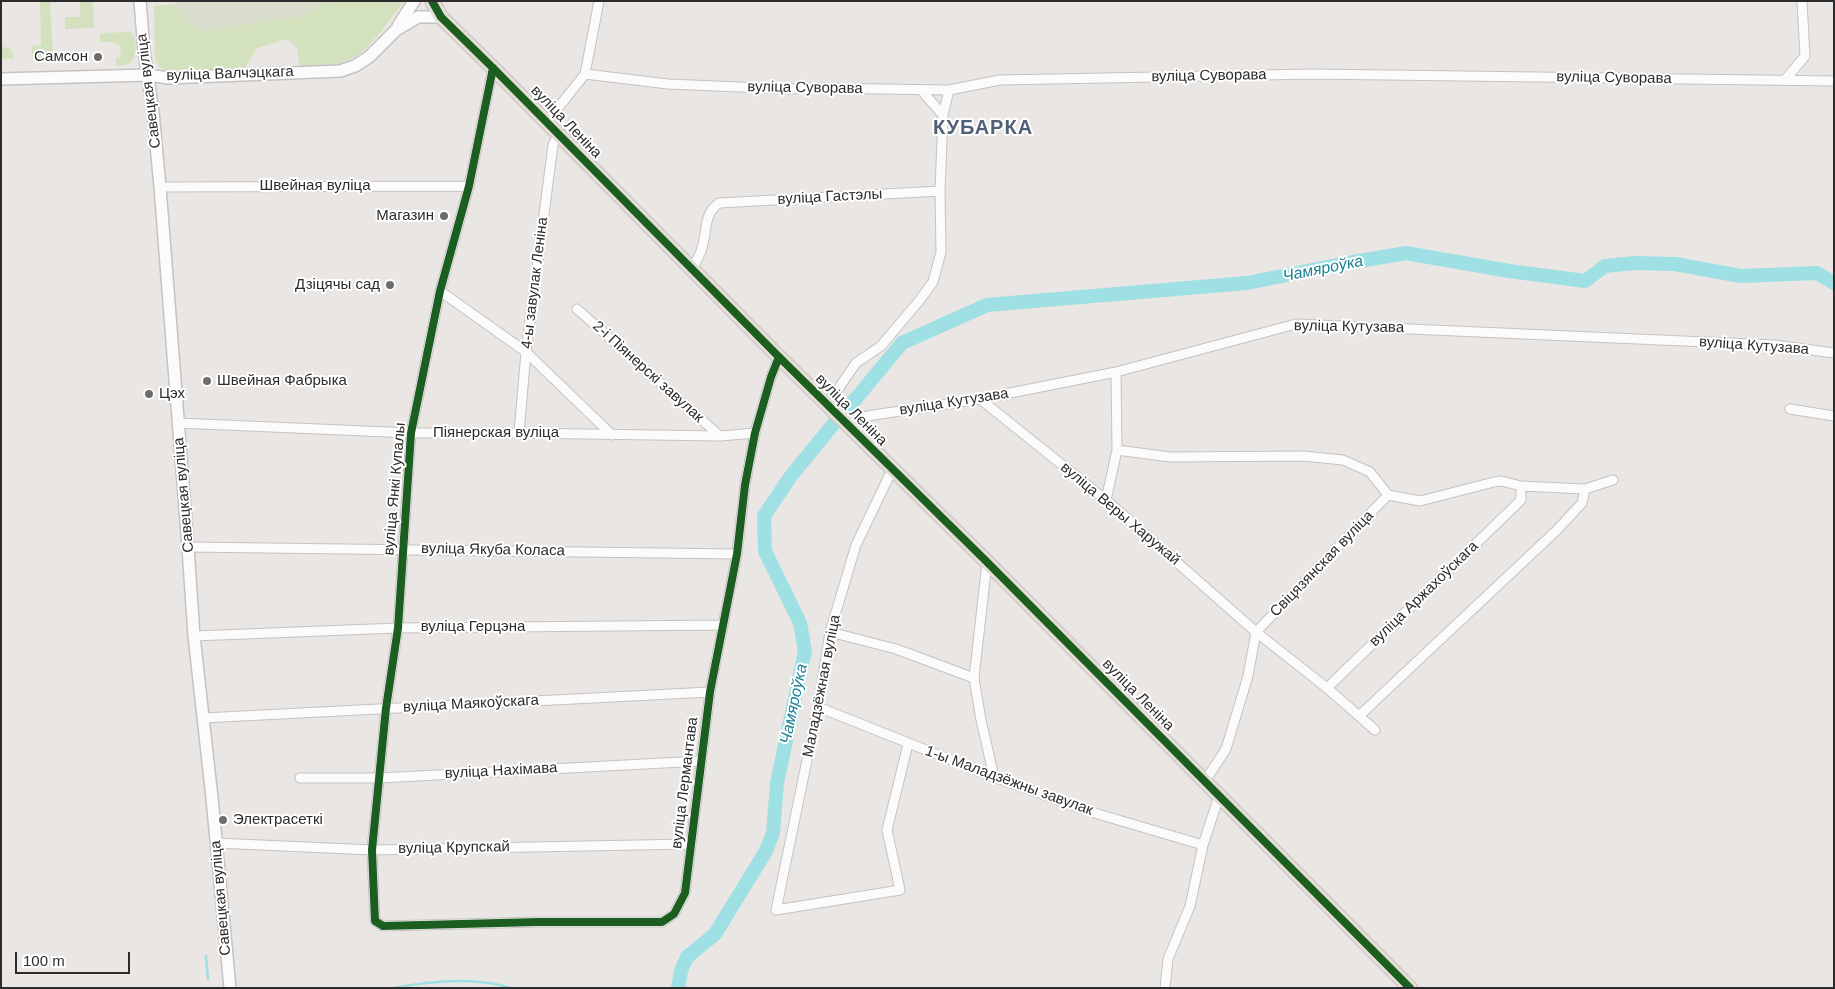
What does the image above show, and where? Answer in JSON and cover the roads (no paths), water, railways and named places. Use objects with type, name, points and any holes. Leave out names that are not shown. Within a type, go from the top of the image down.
[{"type":"main road","name":"вуліца Леніна","points":[[432,1],[441,17],[546,123],[892,470],[987,562],[1410,988]]},
{"type":"street","name":"Савецкая вуліца","points":[[140,1],[144,51],[154,112],[194,636],[230,988]]},
{"type":"street","points":[[396,30],[414,1]]},
{"type":"street","points":[[546,123],[586,74],[599,1]]},
{"type":"street","points":[[1785,80],[1805,56],[1802,1]]},
{"type":"street","name":"вуліца Валчэцкага","points":[[1,79],[148,74],[168,78],[340,71],[355,66],[369,58],[396,30],[418,17],[441,17]]},
{"type":"street","name":"вуліца Янкі Купалы","points":[[375,921],[372,850],[386,708],[398,628],[412,433],[440,291],[469,186],[493,68]]},
{"type":"street","name":"вуліца Суворава","points":[[586,74],[668,84],[788,89],[921,90],[949,90],[1000,80],[1313,74],[1834,81]]},
{"type":"street","points":[[921,90],[943,115]]},
{"type":"street","points":[[827,405],[856,363],[881,346],[933,282],[942,252],[940,190],[943,115],[949,90]]},
{"type":"street","name":"4-ы завулак Леніна","points":[[519,433],[526,352],[553,145],[558,135]]},
{"type":"street","name":"Швейная вуліца","points":[[160,187],[469,186]]},
{"type":"street","name":"вуліца Гастэлы","points":[[692,269],[702,250],[707,217],[712,208],[719,203],[940,190]]},
{"type":"street","points":[[440,291],[526,352],[612,435]]},
{"type":"street","name":"2-і Піянерскі завулак","points":[[577,309],[720,436]]},
{"type":"street","name":"вуліца Кутузава","points":[[846,424],[867,416],[980,398],[1116,372],[1296,324],[1774,345],[1834,353]]},
{"type":"street","name":"вуліца Лермантава","points":[[375,921],[383,926],[538,922],[662,922],[674,914],[685,893],[710,692],[737,554],[745,485],[755,433],[771,377],[779,357]]},
{"type":"street","points":[[1106,500],[1117,450],[1116,372]]},
{"type":"street","name":"вуліца Веры Харужай","points":[[980,398],[1106,500],[1256,632],[1327,688],[1375,730]]},
{"type":"street","points":[[1790,409],[1834,416]]},
{"type":"street","name":"Піянерская вуліца","points":[[178,423],[412,433],[720,436],[755,433]]},
{"type":"street","points":[[1117,450],[1170,456],[1303,456],[1343,460],[1370,472],[1388,495],[1420,501],[1501,481],[1521,486],[1585,489],[1612,480]]},
{"type":"street","name":"Маладзёжная вуліца","points":[[892,470],[856,545],[830,632],[818,707],[776,910],[900,890],[887,830],[908,744]]},
{"type":"street","name":"вуліца Аржахоўскага","points":[[1327,688],[1521,500],[1521,486]]},
{"type":"street","points":[[1359,716],[1557,530],[1582,503],[1585,489]]},
{"type":"street","name":"Свіцязянская вуліца","points":[[1256,632],[1388,495]]},
{"type":"street","name":"вуліца Якуба Коласа","points":[[188,547],[737,554]]},
{"type":"street","points":[[987,562],[974,678],[994,777]]},
{"type":"street","name":"вуліца Герцэна","points":[[194,636],[398,628],[723,625]]},
{"type":"street","points":[[830,632],[896,648],[974,678]]},
{"type":"street","points":[[1205,781],[1226,749],[1248,676],[1256,632]]},
{"type":"street","name":"вуліца Маякоўскага","points":[[203,718],[710,692]]},
{"type":"street","name":"1-ы Маладзёжны завулак","points":[[818,707],[994,777],[1098,814],[1203,845]]},
{"type":"street","name":"вуліца Нахімава","points":[[300,778],[380,778],[701,760]]},
{"type":"street","points":[[1165,988],[1168,959],[1190,906],[1203,845],[1218,796]]},
{"type":"street","name":"вуліца Крупскай","points":[[216,843],[372,850],[691,844]]},
{"type":"waterway","name":"Чамяроўка","points":[[844,413],[902,343],[987,305],[1247,283],[1406,253],[1509,271],[1585,281],[1605,266],[1635,263],[1675,264],[1741,276],[1817,273],[1834,283]]},
{"type":"waterway","name":"Чамяроўка","points":[[678,988],[681,971],[687,957],[715,934],[766,851],[773,833],[777,783],[805,651],[800,623],[765,551],[764,516],[791,476],[835,422]]},
{"type":"waterway","name":"Чамяроўка","points":[[206,956],[208,979]]},
{"type":"waterway","name":"Чамяроўка","points":[[393,988],[422,983],[452,981],[483,982],[511,988]]},
{"type":"place","name":"Самсон","points":[[98,57]]},
{"type":"place","name":"Магазин","points":[[444,216]]},
{"type":"place","name":"Дзіцячы сад","points":[[390,285]]},
{"type":"place","name":"Швейная Фабрыка","points":[[207,381]]},
{"type":"place","name":"Цэх","points":[[149,394]]},
{"type":"place","name":"Электрасеткі","points":[[223,820]]},
{"type":"district","name":"КУБАРКА","points":[[983,128]]}]
